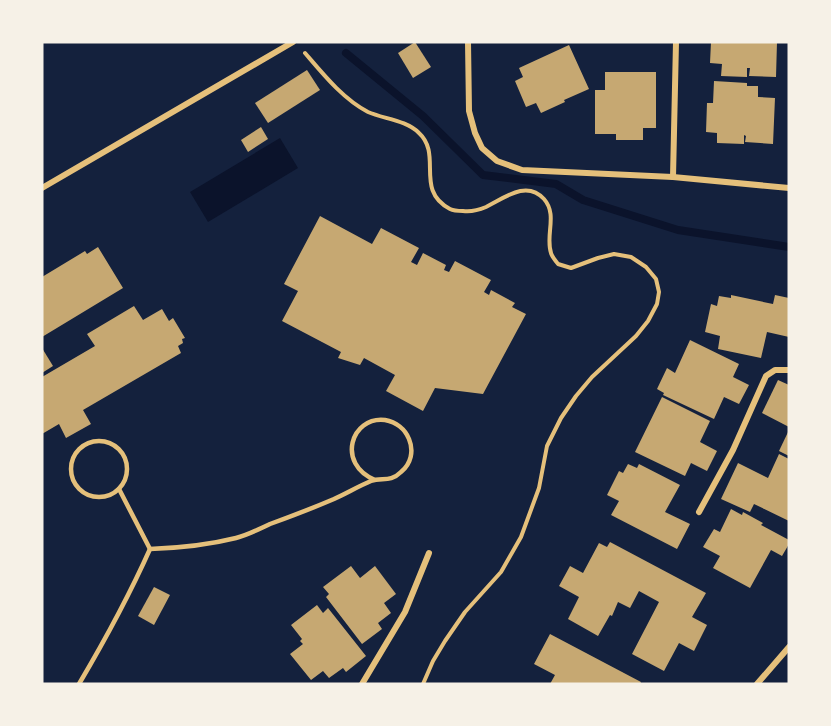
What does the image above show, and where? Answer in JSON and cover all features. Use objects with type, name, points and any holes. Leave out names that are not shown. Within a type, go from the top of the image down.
[{"type":"street","points":[[42,188],[293,42]]},
{"type":"street","points":[[468,42],[469,111],[482,148],[497,161],[522,170],[673,177],[789,188]]},
{"type":"street","points":[[673,177],[676,42]]},
{"type":"street","points":[[699,512],[733,450],[766,376],[775,370],[789,370]]},
{"type":"street","points":[[362,684],[405,612],[429,553]]},
{"type":"street","points":[[757,684],[789,647]]},
{"type":"lane","points":[[150,549],[188,547],[237,537],[334,499],[375,480],[394,477],[408,464],[411,444],[401,427],[393,422],[373,421],[364,425],[352,441],[353,461],[365,476],[375,480]]},
{"type":"lane","points":[[104,440],[114,444],[122,451],[127,460],[128,470],[126,481],[119,489],[111,495],[100,497],[90,496],[81,491],[74,482],[71,462],[83,445],[104,440]]},
{"type":"lane","points":[[119,489],[150,549]]},
{"type":"lane","points":[[79,684],[125,602],[150,549]]},
{"type":"path","points":[[303,51],[347,98],[368,112],[419,132],[429,152],[430,186],[435,198],[451,211],[470,212],[485,208],[523,190],[534,193],[543,198],[549,208],[551,254],[558,264],[571,268],[614,254],[631,257],[646,267],[656,279],[659,292],[657,303],[648,321],[636,336],[592,377],[561,418],[547,446],[539,488],[521,537],[501,572],[465,612],[445,641],[423,684]]},
{"type":"water","points":[[280,138],[298,168],[208,222],[190,192]]},
{"type":"building","points":[[415,42],[431,67],[413,78],[398,53]]},
{"type":"building","points":[[711,42],[777,42],[776,77],[749,76],[750,68],[747,68],[747,77],[721,76],[722,64],[710,63]]},
{"type":"building","points":[[569,45],[589,89],[541,113],[536,103],[526,107],[515,81],[523,77],[519,68]]},
{"type":"building","points":[[307,70],[320,90],[268,123],[255,103]]},
{"type":"building","points":[[605,72],[656,72],[656,128],[643,128],[643,140],[616,140],[616,134],[595,134],[595,90],[605,90]]},
{"type":"building","points":[[714,81],[758,86],[758,97],[775,98],[773,144],[745,142],[746,136],[744,135],[744,144],[717,143],[717,133],[706,132],[707,103],[713,103]]},
{"type":"building","points":[[261,127],[268,139],[248,152],[241,140]]},
{"type":"building","points":[[320,216],[372,244],[381,228],[419,248],[411,262],[417,265],[423,253],[446,265],[444,270],[449,272],[455,261],[491,280],[484,292],[489,295],[491,290],[515,303],[512,307],[526,314],[483,394],[435,388],[423,411],[386,391],[395,375],[364,358],[360,365],[338,358],[341,352],[282,321],[298,291],[284,284]]},
{"type":"building","points":[[98,247],[123,288],[42,337],[42,277],[85,251],[87,254]]},
{"type":"building","points":[[731,295],[773,304],[775,295],[789,298],[789,337],[767,332],[761,358],[718,349],[720,336],[705,332],[711,304],[717,306],[719,296],[731,298]]},
{"type":"building","points":[[134,306],[143,320],[162,309],[169,321],[173,318],[185,338],[178,346],[181,353],[83,410],[91,424],[66,438],[59,424],[42,434],[42,377],[95,346],[87,334]]},
{"type":"building","points":[[690,340],[739,364],[733,377],[749,385],[739,404],[724,397],[714,419],[663,395],[664,393],[657,389],[667,368],[675,373]]},
{"type":"building","points":[[42,348],[53,366],[42,373]]},
{"type":"building","points":[[778,380],[789,385],[789,427],[762,413]]},
{"type":"building","points":[[662,397],[710,421],[700,442],[717,451],[707,471],[691,463],[685,476],[635,452]]},
{"type":"building","points":[[789,430],[789,456],[779,451]]},
{"type":"building","points":[[779,454],[789,459],[789,521],[754,504],[750,512],[721,499],[738,463],[768,478]]},
{"type":"building","points":[[628,464],[637,468],[639,464],[680,485],[665,512],[690,524],[677,549],[611,515],[619,501],[607,495],[619,471],[623,473]]},
{"type":"building","points":[[731,509],[742,515],[743,512],[789,540],[782,556],[771,550],[750,588],[713,568],[720,556],[703,547],[714,529],[720,532]]},
{"type":"building","points":[[610,542],[706,593],[692,617],[707,625],[694,651],[679,643],[664,671],[632,654],[659,602],[639,591],[630,608],[618,602],[612,616],[610,615],[598,636],[568,619],[579,597],[559,586],[570,566],[583,573],[599,543],[607,547]]},
{"type":"building","points":[[351,566],[360,578],[375,566],[396,594],[384,603],[391,613],[378,623],[382,629],[362,644],[326,597],[329,594],[323,587]]},
{"type":"building","points":[[154,587],[170,595],[154,625],[138,616]]},
{"type":"building","points":[[317,605],[323,613],[328,608],[366,656],[346,672],[343,668],[329,678],[323,671],[311,680],[290,654],[303,644],[300,641],[302,639],[291,625]]},
{"type":"building","points":[[550,634],[641,682],[640,684],[550,684],[555,675],[534,664]]},
{"type":"waterway","points":[[346,53],[423,116],[483,175],[556,184],[583,200],[678,230],[789,247]]}]
